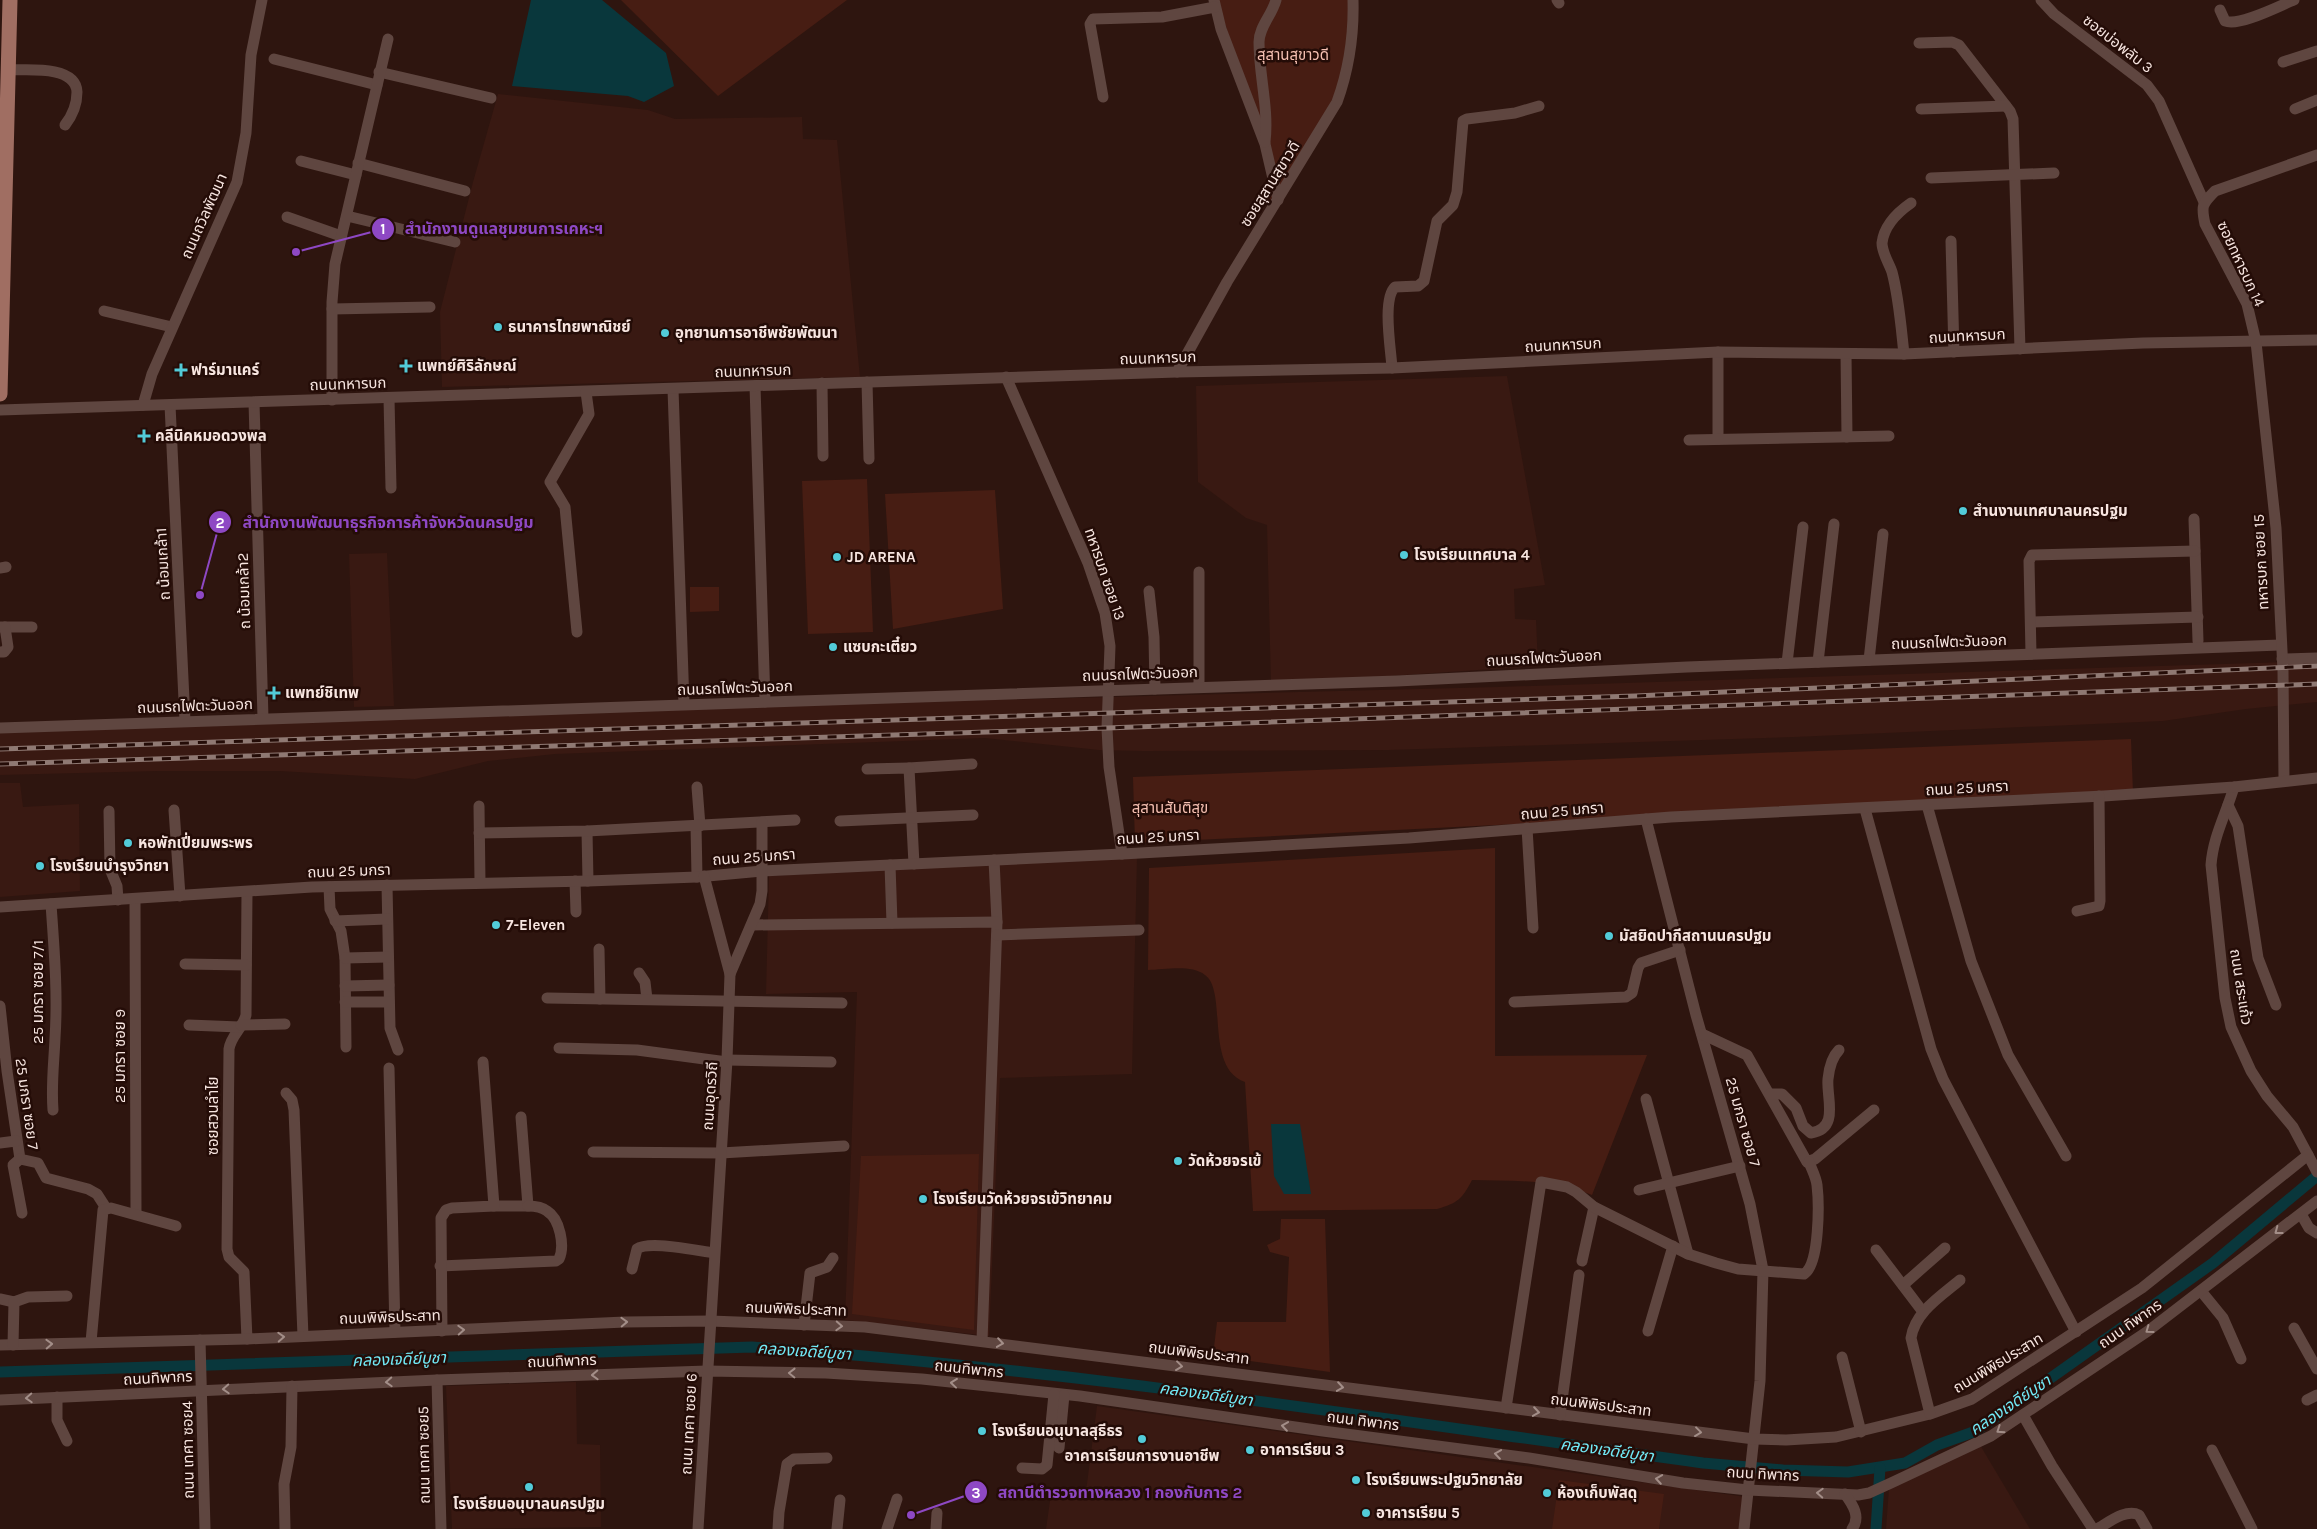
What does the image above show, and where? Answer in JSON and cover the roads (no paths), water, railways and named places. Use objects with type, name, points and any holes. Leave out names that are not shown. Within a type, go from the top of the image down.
[{"type":"main road","points":[[0,394],[10,0]]},
{"type":"street","name":"ถนนถวิลพัฒนา","points":[[143,405],[152,374],[237,182],[246,133],[251,55],[262,0]]},
{"type":"street","points":[[1265,144],[1267,111],[1259,42],[1262,27],[1276,0]]},
{"type":"street","name":"ซอยสุสานสุขาวดี","points":[[1176,372],[1227,282],[1337,102],[1347,76],[1351,53],[1353,0]]},
{"type":"street","name":"ซอยบ่อพลับ 3","points":[[2041,0],[2054,14],[2147,84],[2159,101],[2204,202]]},
{"type":"street","points":[[2220,10],[2225,21],[2232,23],[2294,0]]},
{"type":"street","points":[[1103,97],[1090,24],[1093,19],[1162,17],[1215,4],[1241,85],[1265,144],[1278,200]]},
{"type":"street","points":[[332,400],[334,264],[388,39]]},
{"type":"street","points":[[1919,42],[1952,42],[1959,45],[2006,106],[2013,119],[2020,349]]},
{"type":"street","points":[[2283,62],[2317,51]]},
{"type":"street","points":[[274,59],[376,85]]},
{"type":"street","points":[[8,70],[50,71],[61,74],[74,82],[76,87],[75,107],[65,125]]},
{"type":"street","points":[[379,72],[491,98]]},
{"type":"street","points":[[2295,109],[2317,100]]},
{"type":"street","points":[[1392,368],[1388,306],[1390,295],[1395,287],[1418,286],[1424,280],[1437,221],[1454,205],[1457,192],[1463,121],[1515,113],[1539,106]]},
{"type":"street","points":[[1921,109],[2006,106]]},
{"type":"street","points":[[2204,202],[2216,191],[2317,155]]},
{"type":"street","points":[[301,161],[356,175]]},
{"type":"street","points":[[358,162],[465,191]]},
{"type":"street","points":[[1931,178],[2054,173]]},
{"type":"street","name":"ซอยทหารบก 14","points":[[2204,202],[2205,224],[2247,304],[2256,342]]},
{"type":"street","points":[[1904,354],[1892,272],[1884,253],[1882,242],[1886,229],[1903,209],[1911,203]]},
{"type":"street","points":[[347,216],[455,242]]},
{"type":"street","points":[[287,217],[342,236]]},
{"type":"street","points":[[1951,241],[1954,352]]},
{"type":"street","points":[[332,309],[430,307]]},
{"type":"street","points":[[104,311],[172,328]]},
{"type":"street","name":"ถนนทหารบก","points":[[0,410],[1006,377],[1392,368],[1718,352],[1904,354],[2143,343],[2317,340]]},
{"type":"street","name":"ทหารบก ซอย 15","points":[[2256,342],[2276,528],[2282,659],[2284,780]]},
{"type":"street","points":[[1718,352],[1718,440]]},
{"type":"street","points":[[1846,354],[1847,437]]},
{"type":"street","name":"ทหารบก ซอย 13","points":[[1006,377],[1088,562],[1105,613],[1110,646],[1108,690],[1109,767],[1122,854]]},
{"type":"street","points":[[867,382],[869,459]]},
{"type":"street","points":[[822,383],[823,456]]},
{"type":"street","points":[[755,386],[765,702]]},
{"type":"street","points":[[673,389],[684,704]]},
{"type":"street","points":[[577,632],[565,507],[550,482],[589,414],[586,392]]},
{"type":"street","points":[[389,398],[391,488]]},
{"type":"street","name":"ถ น้อมเกล้า2","points":[[254,402],[263,718]]},
{"type":"street","name":"ถ น้อมเกล้า1","points":[[170,405],[185,721]]},
{"type":"street","points":[[1689,440],[1889,436]]},
{"type":"street","points":[[2194,519],[2198,641]]},
{"type":"street","points":[[1818,662],[1834,524]]},
{"type":"street","points":[[1787,663],[1803,527]]},
{"type":"street","points":[[1869,660],[1882,534]]},
{"type":"street","points":[[2031,654],[2029,560],[2032,555],[2195,552]]},
{"type":"street","points":[[1199,688],[1200,572]]},
{"type":"street","points":[[1149,591],[1154,637],[1155,689]]},
{"type":"street","points":[[2030,622],[2198,617]]},
{"type":"street","points":[[0,652],[8,647],[2,627],[32,627]]},
{"type":"street","name":"ถนนรถไฟตะวันออก","points":[[0,728],[1199,688],[1787,663],[2280,645]]},
{"type":"street","points":[[2282,659],[2317,658]]},
{"type":"street","points":[[867,769],[972,764]]},
{"type":"street","points":[[909,768],[914,864]]},
{"type":"street","name":"ถนน 25 มกรา","points":[[0,907],[329,887],[480,882],[575,882],[1122,854],[1399,838],[1646,819],[2099,796],[2234,787],[2284,780],[2317,778]]},
{"type":"street","name":"ถนนอุดรวิถี","points":[[697,787],[701,876],[730,974],[727,1061],[710,1321]]},
{"type":"street","name":"ถนน สระแก้ว","points":[[2234,787],[2217,831],[2212,849],[2211,865],[2225,998],[2231,1027],[2251,1071],[2267,1096],[2293,1127],[2312,1163]]},
{"type":"street","points":[[2077,911],[2095,909],[2099,906],[2100,901],[2099,796]]},
{"type":"street","points":[[2228,805],[2238,826],[2258,958],[2276,1005]]},
{"type":"street","points":[[479,806],[480,882]]},
{"type":"street","points":[[1927,806],[1971,961],[2008,1055],[2066,1156]]},
{"type":"street","points":[[1865,809],[1934,1057],[1943,1080],[2076,1332]]},
{"type":"street","points":[[174,810],[180,896]]},
{"type":"street","points":[[109,811],[110,869],[117,886],[118,900]]},
{"type":"street","points":[[840,821],[972,815]]},
{"type":"street","name":"25 มกรา ซอย 7","points":[[1646,819],[1702,1034],[1740,1166],[1764,1270],[1760,1381],[1744,1529]]},
{"type":"street","points":[[478,833],[588,831],[795,820]]},
{"type":"street","points":[[730,974],[744,937],[752,925],[760,904],[762,822]]},
{"type":"street","points":[[1527,828],[1533,928]]},
{"type":"street","points":[[588,831],[588,881]]},
{"type":"street","points":[[982,1341],[997,935],[994,860]]},
{"type":"street","points":[[890,866],[892,923]]},
{"type":"street","points":[[575,882],[576,912]]},
{"type":"street","points":[[387,885],[390,1028],[398,1050]]},
{"type":"street","points":[[329,887],[330,909],[341,931],[345,958],[346,1047]]},
{"type":"street","name":"ซอยสวนลำไย","points":[[247,892],[246,1015],[231,1038],[228,1049],[227,1250],[229,1257],[244,1272],[247,1339]]},
{"type":"street","name":"25 มกรา ซอย 9","points":[[135,900],[136,1214]]},
{"type":"street","name":"25 มกรา ซอย 7/1","points":[[51,904],[55,987],[55,1037],[51,1080],[53,1110]]},
{"type":"street","points":[[335,920],[388,919]]},
{"type":"street","points":[[752,925],[997,922]]},
{"type":"street","points":[[997,935],[1139,930]]},
{"type":"street","points":[[599,949],[600,999]]},
{"type":"street","points":[[1514,1002],[1626,997],[1632,993],[1641,962],[1680,950]]},
{"type":"street","points":[[345,958],[388,957]]},
{"type":"street","points":[[186,964],[246,965]]},
{"type":"street","points":[[640,973],[645,982],[647,999]]},
{"type":"street","points":[[345,986],[389,985]]},
{"type":"street","points":[[547,998],[842,1003]]},
{"type":"street","points":[[345,1002],[389,1002]]},
{"type":"street","name":"25 มกรา ซอย 7","points":[[0,1006],[16,1141],[20,1159],[38,1163],[46,1178],[88,1189],[97,1194],[106,1208]]},
{"type":"street","points":[[189,1025],[240,1026],[284,1024]]},
{"type":"street","points":[[1506,1408],[1541,1182],[1567,1187],[1594,1207],[1688,1254],[1738,1268],[1804,1274],[1808,1272],[1817,1241],[1817,1186],[1809,1162],[1802,1154],[1747,1055],[1702,1034]]},
{"type":"street","points":[[559,1048],[637,1050],[727,1061],[831,1062]]},
{"type":"street","points":[[1770,1094],[1782,1094],[1788,1099],[1796,1108],[1807,1130],[1816,1132],[1821,1129],[1828,1120],[1831,1110],[1828,1078],[1834,1056],[1839,1050]]},
{"type":"street","points":[[483,1062],[494,1206]]},
{"type":"street","points":[[389,1068],[395,1332]]},
{"type":"street","points":[[286,1093],[292,1100],[294,1110],[303,1336]]},
{"type":"street","points":[[1646,1099],[1688,1254]]},
{"type":"street","points":[[1809,1162],[1874,1110]]},
{"type":"street","points":[[521,1117],[528,1206]]},
{"type":"street","points":[[0,1143],[16,1141]]},
{"type":"street","points":[[593,1152],[721,1153],[844,1146]]},
{"type":"street","points":[[20,1159],[13,1165],[22,1213]]},
{"type":"street","name":"ถนนพิพิธประสาท","points":[[0,1345],[91,1342],[200,1344],[303,1336],[625,1322],[710,1321],[865,1327],[1560,1415],[1753,1444],[1836,1437],[1861,1432],[1930,1414],[1972,1399],[2142,1288],[2312,1163]]},
{"type":"street","points":[[1639,1190],[1740,1166]]},
{"type":"street","name":"ถนน ทิพากร","points":[[1124,1402],[1529,1458],[1683,1483],[1749,1485],[1845,1494],[1869,1493],[1991,1436],[2148,1331],[2317,1202]]},
{"type":"street","points":[[440,1266],[556,1261],[559,1259],[561,1245],[554,1217],[548,1211],[528,1206],[452,1208],[442,1214],[440,1224],[440,1266],[442,1331]]},
{"type":"street","points":[[1582,1261],[1594,1207]]},
{"type":"street","points":[[91,1342],[102,1215],[106,1208],[136,1214],[176,1226]]},
{"type":"street","points":[[2301,1214],[2310,1228],[2317,1233]]},
{"type":"street","points":[[632,1269],[637,1249],[643,1246],[714,1253]]},
{"type":"street","points":[[1648,1331],[1673,1246]]},
{"type":"street","points":[[1903,1285],[1944,1248]]},
{"type":"street","points":[[1876,1250],[1923,1312]]},
{"type":"street","points":[[804,1325],[810,1273],[827,1267],[832,1258]]},
{"type":"street","points":[[1560,1415],[1579,1275]]},
{"type":"street","points":[[1930,1414],[1911,1338],[1912,1327],[1923,1312],[1960,1280]]},
{"type":"street","points":[[2201,1291],[2223,1318],[2240,1359]]},
{"type":"street","points":[[0,1299],[14,1302],[28,1297],[67,1296]]},
{"type":"street","points":[[13,1345],[14,1302]]},
{"type":"street","name":"ถนน เทศา ซอย 6","points":[[698,1529],[710,1321]]},
{"type":"street","points":[[2294,1328],[2317,1369]]},
{"type":"street","name":"ถนน เทศา ซอย4","points":[[200,1344],[204,1529]]},
{"type":"street","points":[[1842,1357],[1861,1432]]},
{"type":"street","name":"ถนนทิพากร","points":[[0,1400],[201,1386],[292,1386],[707,1371],[826,1373],[922,1379],[1124,1402]]},
{"type":"street","name":"ถนน เทศา ซอย5","points":[[437,1380],[441,1529]]},
{"type":"street","points":[[284,1529],[284,1484],[291,1447],[292,1386]]},
{"type":"street","points":[[1059,1394],[1059,1448]]},
{"type":"street","points":[[1022,1468],[1042,1469],[1047,1465],[1059,1394]]},
{"type":"street","points":[[57,1397],[57,1420],[67,1441]]},
{"type":"street","points":[[2023,1415],[2052,1466],[2093,1529]]},
{"type":"street","points":[[2212,1450],[2252,1529]]},
{"type":"street","points":[[778,1529],[778,1512],[787,1464],[794,1459],[827,1458]]},
{"type":"street","points":[[1845,1494],[1852,1504],[1856,1517],[1852,1529]]},
{"type":"street","points":[[887,1529],[897,1499]]},
{"type":"street","points":[[837,1529],[840,1500]]},
{"type":"street","points":[[936,1529],[937,1513]]},
{"type":"street","points":[[2097,1529],[2123,1515],[2133,1513],[2139,1515],[2147,1529]]},
{"type":"water","points":[[531,0],[602,0],[666,53],[674,86],[644,102],[628,96],[512,86]]},
{"type":"water","points":[[1271,1124],[1300,1124],[1311,1194],[1284,1194],[1274,1176]]},
{"type":"waterway","name":"คลองเจดีย์บูชา","points":[[0,1372],[752,1347],[991,1368],[1110,1382],[1703,1463],[1783,1470],[1848,1472],[1905,1463],[1937,1445],[1976,1431],[2213,1263],[2317,1176]]},
{"type":"waterway","points":[[1876,1529],[1880,1468]]},
{"type":"railway","points":[[0,749],[1635,696],[2317,666]]},
{"type":"railway","points":[[0,764],[1107,728],[2317,684]]},
{"type":"place","name":"สำนักงานดูแลชุมชนการเคหะฯ","points":[[296,252]]},
{"type":"place","name":"ธนาคารไทยพาณิชย์","points":[[498,327]]},
{"type":"place","name":"อุทยานการอาชีพชัยพัฒนา","points":[[665,333]]},
{"type":"place","name":"แพทย์ศิริลักษณ์","points":[[406,366]]},
{"type":"place","name":"ฟาร์มาแคร์","points":[[181,370]]},
{"type":"place","name":"คลีนิคหมอดวงพล","points":[[144,436]]},
{"type":"place","name":"สำนงานเทศบาลนครปฐม","points":[[1963,511]]},
{"type":"place","name":"โรงเรียนเทศบาล 4","points":[[1404,555]]},
{"type":"place","name":"JD ARENA","points":[[837,557]]},
{"type":"place","name":"สำนักงานพัฒนาธุรกิจการค้าจังหวัดนครปฐม","points":[[200,595]]},
{"type":"place","name":"แซบกะเตี๋ยว","points":[[833,647]]},
{"type":"place","name":"แพทย์ชิเทพ","points":[[274,693]]},
{"type":"place","name":"หอพักเปี่ยมพระพร","points":[[128,843]]},
{"type":"place","name":"โรงเรียนบำรุงวิทยา","points":[[40,866]]},
{"type":"place","name":"7-Eleven","points":[[496,925]]},
{"type":"place","name":"มัสยิดปากีสถานนครปฐม","points":[[1609,936]]},
{"type":"place","name":"วัดห้วยจรเข้","points":[[1178,1161]]},
{"type":"place","name":"โรงเรียนวัดห้วยจรเข้วิทยาคม","points":[[923,1199]]},
{"type":"place","name":"โรงเรียนอนุบาลสุธีธร","points":[[982,1431]]},
{"type":"place","name":"อาคารเรียนการงานอาชีพ","points":[[1142,1439]]},
{"type":"place","name":"อาคารเรียน 3","points":[[1250,1450]]},
{"type":"place","name":"โรงเรียนพระปฐมวิทยาลัย","points":[[1356,1480]]},
{"type":"place","name":"โรงเรียนอนุบาลนครปฐม","points":[[529,1487]]},
{"type":"place","name":"ห้องเก็บพัสดุ","points":[[1547,1493]]},
{"type":"place","name":"อาคารเรียน 5","points":[[1366,1513]]},
{"type":"place","name":"สถานีตำรวจทางหลวง 1 กองกับการ 2","points":[[911,1515]]},
{"type":"park label","name":"สุสานสุขาวดี","points":[[1293,55]]},
{"type":"park label","name":"สุสานสันติสุข","points":[[1170,808]]}]
